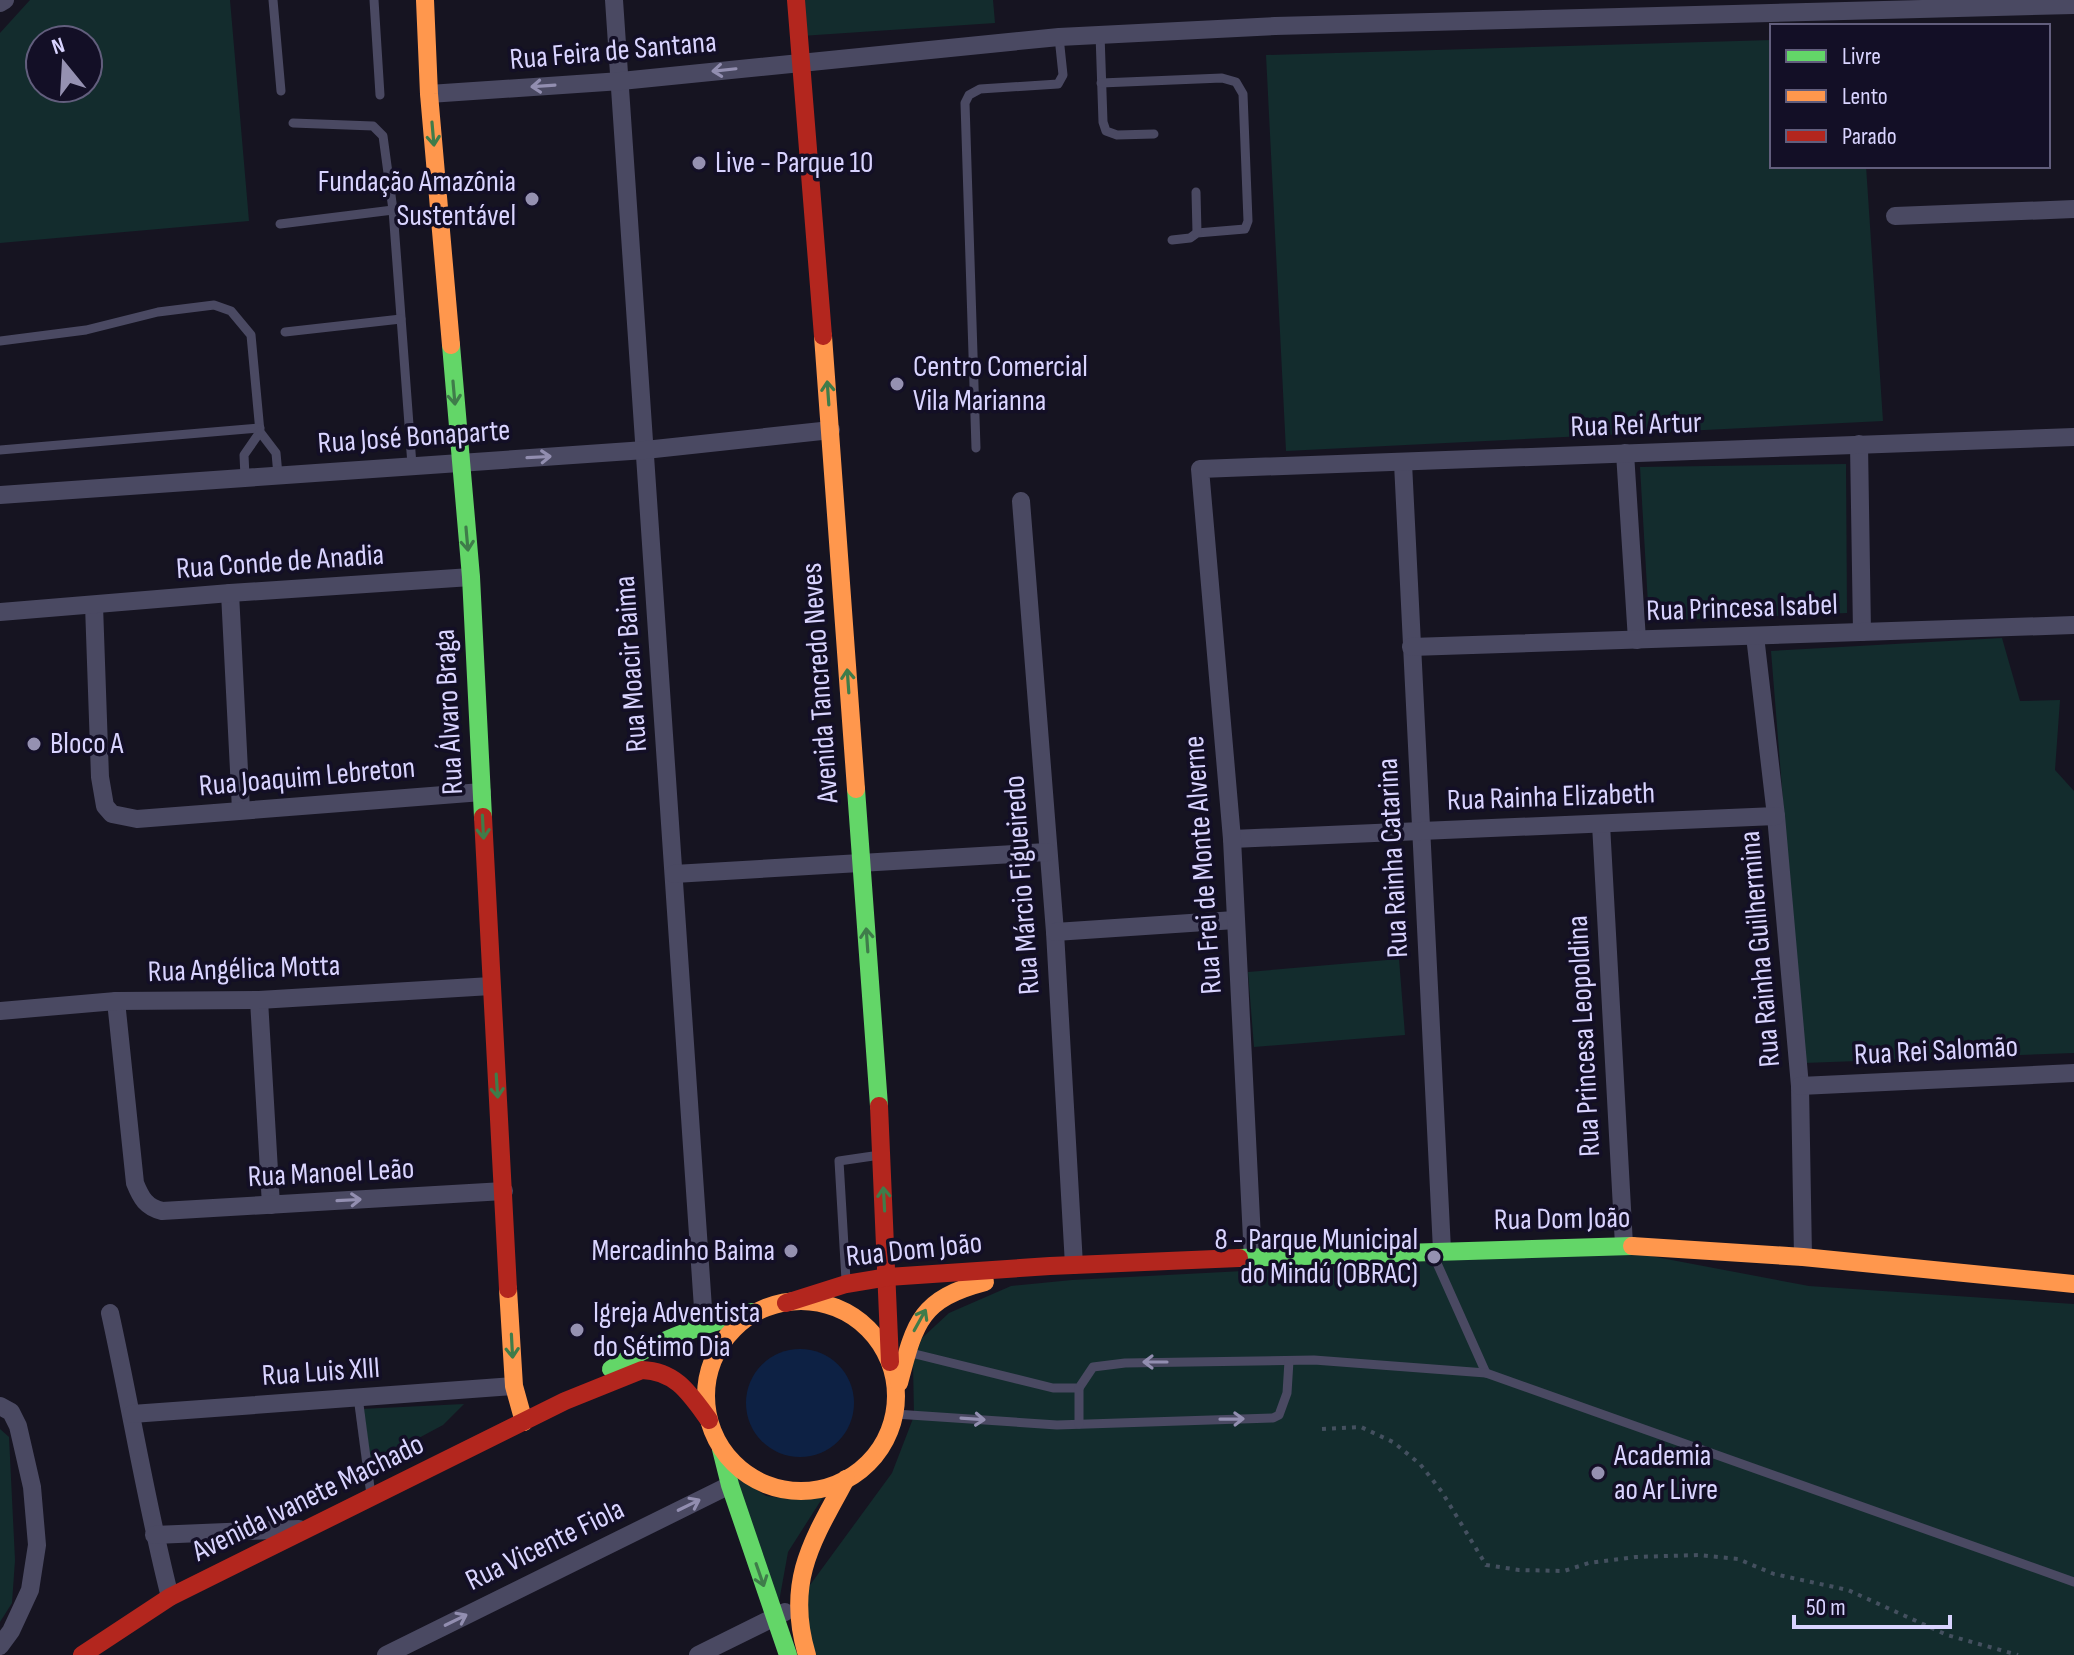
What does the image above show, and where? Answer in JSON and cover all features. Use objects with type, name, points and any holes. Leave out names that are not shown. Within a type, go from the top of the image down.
[{"type":"main road","name":"Rua Álvaro Braga","points":[[425,0],[429,94],[471,577],[514,1386],[524,1422]]},
{"type":"main road","name":"Avenida Tancredo Neves","points":[[796,0],[831,430],[882,1155],[890,1362]]},
{"type":"main road","name":"Rua Dom João","points":[[786,1303],[846,1284],[888,1277],[1050,1266],[1624,1245],[1803,1257],[2074,1284]]},
{"type":"main road","name":"Rua Dom João","points":[[896,1394],[916,1323],[927,1307],[948,1293],[970,1285],[1050,1266]]},
{"type":"main road","points":[[721,1447],[736,1465],[755,1479],[777,1488],[801,1491],[824,1488],[864,1468],[878,1452],[895,1414],[896,1394],[890,1362],[880,1343],[849,1314],[807,1302],[786,1303],[765,1309],[745,1320],[729,1335],[716,1354],[708,1375],[706,1397],[709,1420],[721,1447],[730,1485],[788,1655]]},
{"type":"main road","name":"Avenida Ivanete Machado","points":[[565,1401],[640,1352],[704,1323],[765,1309]]},
{"type":"main road","name":"Avenida Ivanete Machado","points":[[82,1655],[170,1597],[565,1401],[642,1370],[670,1373],[709,1420]]},
{"type":"main road","points":[[807,1655],[798,1627],[796,1607],[802,1571],[809,1549],[846,1479]]},
{"type":"street","name":"Rua Moacir Baima","points":[[614,0],[704,1323]]},
{"type":"street","name":"Rua Feira de Santana","points":[[429,94],[621,81],[1100,34],[1275,26],[2074,5]]},
{"type":"street","points":[[1895,216],[2074,209]]},
{"type":"street","name":"Rua José Bonaparte","points":[[0,495],[645,450],[831,430]]},
{"type":"street","name":"Rua Rei Artur","points":[[1200,469],[2074,437]]},
{"type":"street","points":[[1859,444],[1862,632]]},
{"type":"street","points":[[1625,453],[1637,640]]},
{"type":"street","name":"Rua Rainha Catarina","points":[[1403,463],[1437,1250]]},
{"type":"street","name":"Rua Frei de Monte Alverne","points":[[1200,469],[1232,839],[1253,1259]]},
{"type":"street","name":"Rua Márcio Figueiredo","points":[[1021,501],[1055,932],[1074,1265]]},
{"type":"street","name":"Rua Conde de Anadia","points":[[0,612],[471,577]]},
{"type":"street","points":[[230,593],[241,810]]},
{"type":"street","name":"Rua Joaquim Lebreton","points":[[94,605],[100,777],[105,806],[112,814],[137,819],[482,792]]},
{"type":"street","name":"Rua Princesa Isabel","points":[[1411,647],[2074,625]]},
{"type":"street","name":"Rua Rainha Guilhermina","points":[[1755,636],[1776,816],[1800,1086],[1803,1257]]},
{"type":"street","name":"Rua Rainha Elizabeth","points":[[1232,839],[1776,816]]},
{"type":"street","name":"Rua Princesa Leopoldina","points":[[1601,824],[1624,1245]]},
{"type":"street","points":[[674,874],[1047,852]]},
{"type":"street","points":[[1055,932],[1235,920]]},
{"type":"street","name":"Rua Angélica Motta","points":[[0,1011],[116,1001],[259,1000],[491,986]]},
{"type":"street","points":[[259,1000],[271,1205]]},
{"type":"street","name":"Rua Manoel Leão","points":[[116,1001],[135,1183],[141,1197],[151,1208],[162,1211],[504,1191]]},
{"type":"street","name":"Rua Rei Salomão","points":[[1800,1086],[2074,1073]]},
{"type":"street","points":[[110,1313],[154,1535],[170,1597]]},
{"type":"street","name":"Rua Luis XIII","points":[[132,1414],[514,1386]]},
{"type":"street","points":[[0,1406],[11,1412],[18,1426],[32,1487],[37,1545],[30,1590],[11,1631],[0,1646]]},
{"type":"street","name":"Rua Vicente Fiola","points":[[386,1655],[730,1485]]},
{"type":"street","points":[[154,1535],[310,1529]]},
{"type":"street","points":[[698,1655],[796,1607]]},
{"type":"lane","points":[[273,0],[281,91]]},
{"type":"lane","points":[[374,0],[380,95]]},
{"type":"lane","points":[[1100,34],[1103,122],[1106,131],[1117,135],[1154,134]]},
{"type":"lane","points":[[976,448],[965,103],[969,95],[980,89],[1050,87],[1058,84],[1063,75],[1059,37]]},
{"type":"lane","points":[[1101,83],[1222,78],[1236,82],[1243,94],[1248,221],[1245,229],[1197,233],[1190,238],[1172,240]]},
{"type":"lane","points":[[293,123],[373,126],[383,136],[393,210],[412,465]]},
{"type":"lane","points":[[1196,192],[1197,233]]},
{"type":"lane","points":[[280,224],[393,210]]},
{"type":"lane","points":[[0,341],[86,330],[158,312],[214,305],[231,311],[251,335],[260,430],[276,453],[278,475]]},
{"type":"lane","points":[[285,332],[401,319]]},
{"type":"lane","points":[[0,450],[260,430]]},
{"type":"lane","points":[[245,477],[244,455],[260,430]]},
{"type":"lane","points":[[846,1284],[839,1161],[882,1155]]},
{"type":"lane","points":[[1437,1250],[1486,1373]]},
{"type":"lane","points":[[907,1352],[1053,1388],[1079,1388]]},
{"type":"lane","points":[[1079,1424],[1079,1388],[1093,1367],[1102,1364],[1314,1360],[1486,1373],[2074,1582]]},
{"type":"lane","points":[[895,1414],[1057,1425],[1277,1417],[1287,1393],[1289,1361]]},
{"type":"lane","points":[[358,1397],[372,1498]]},
{"type":"path","points":[[1322,1429],[1361,1427],[1393,1442],[1420,1464],[1442,1492],[1486,1565],[1519,1570],[1564,1571],[1589,1563],[1636,1557],[1698,1555],[1738,1559],[1774,1574],[1848,1590],[1947,1635],[2018,1655]]},
{"type":"green space","points":[[30,0],[230,0],[249,221],[0,243],[0,33]]},
{"type":"green space","points":[[799,0],[993,0],[995,23],[801,36]]},
{"type":"green space","points":[[1770,40],[1770,168],[1866,168],[1883,421],[1286,451],[1266,55]]},
{"type":"green space","points":[[1846,464],[1847,613],[1649,621],[1640,467]]},
{"type":"green space","points":[[2002,638],[2020,701],[2060,700],[2055,770],[2074,791],[2074,1053],[1804,1063],[1771,651]]},
{"type":"green space","points":[[1399,959],[1405,1035],[1254,1047],[1248,972]]},
{"type":"green space","points":[[1624,1251],[1809,1286],[2074,1304],[2074,1655],[808,1655],[799,1600],[892,1473],[914,1416],[913,1363],[922,1338],[949,1313],[1011,1286],[1072,1280]]},
{"type":"green space","points":[[464,1404],[443,1425],[370,1464],[361,1409]]},
{"type":"green space","points":[[0,1429],[9,1437],[15,1560],[12,1603],[0,1622]]},
{"type":"green space","points":[[731,1472],[766,1496],[790,1499],[825,1494],[788,1552],[778,1607]]},
{"type":"water","points":[[800,1349],[821,1353],[838,1365],[850,1382],[854,1403],[850,1424],[838,1441],[821,1453],[800,1457],[779,1453],[762,1441],[750,1424],[746,1403],[750,1382],[762,1365],[779,1353]]},
{"type":"traffic: fast","points":[[451,345],[471,577],[483,817]]},
{"type":"traffic: fast","points":[[856,789],[879,1106]]},
{"type":"traffic: fast","points":[[1239,1258],[1632,1246]]},
{"type":"traffic: fast","points":[[611,1369],[679,1334],[752,1312]]},
{"type":"traffic: fast","points":[[721,1449],[730,1485],[788,1655]]},
{"type":"traffic: slow","points":[[425,0],[429,94],[451,345]]},
{"type":"traffic: slow","points":[[823,336],[856,789]]},
{"type":"traffic: slow","points":[[1632,1246],[1803,1257],[2074,1284]]},
{"type":"traffic: slow","points":[[899,1383],[916,1329],[933,1305],[946,1296],[985,1282]]},
{"type":"traffic: slow","points":[[508,1289],[514,1386],[524,1422]]},
{"type":"traffic: slow","points":[[801,1301],[837,1309],[854,1317],[868,1329],[880,1343],[888,1360],[896,1396],[888,1432],[880,1449],[868,1463],[854,1475],[837,1483],[801,1491],[765,1483],[748,1475],[734,1463],[722,1449],[714,1432],[706,1396],[714,1360],[722,1343],[734,1329],[748,1317],[765,1309],[801,1301]]},
{"type":"traffic: slow","points":[[807,1655],[801,1629],[801,1584],[813,1543],[846,1479]]},
{"type":"traffic: jam","points":[[796,0],[823,336]]},
{"type":"traffic: jam","points":[[483,817],[508,1289]]},
{"type":"traffic: jam","points":[[879,1106],[890,1362]]},
{"type":"traffic: jam","points":[[786,1303],[846,1284],[888,1277],[1239,1258]]},
{"type":"traffic: jam","points":[[82,1655],[170,1597],[565,1401],[642,1370],[673,1379],[709,1420]]},
{"type":"place","name":"Live - Parque 10","points":[[699,163]]},
{"type":"place","name":"Fundação Amazônia Sustentável","points":[[532,199]]},
{"type":"place","name":"Centro Comercial Vila Marianna","points":[[897,384]]},
{"type":"place","name":"Bloco A","points":[[34,744]]},
{"type":"place","name":"Mercadinho Baima","points":[[791,1251]]},
{"type":"place","name":"8 - Parque Municipal do Mindú (OBRAC)","points":[[1434,1257]]},
{"type":"place","name":"Igreja Adventista do Sétimo Dia","points":[[577,1330]]},
{"type":"place","name":"Academia ao Ar Livre","points":[[1598,1473]]}]
